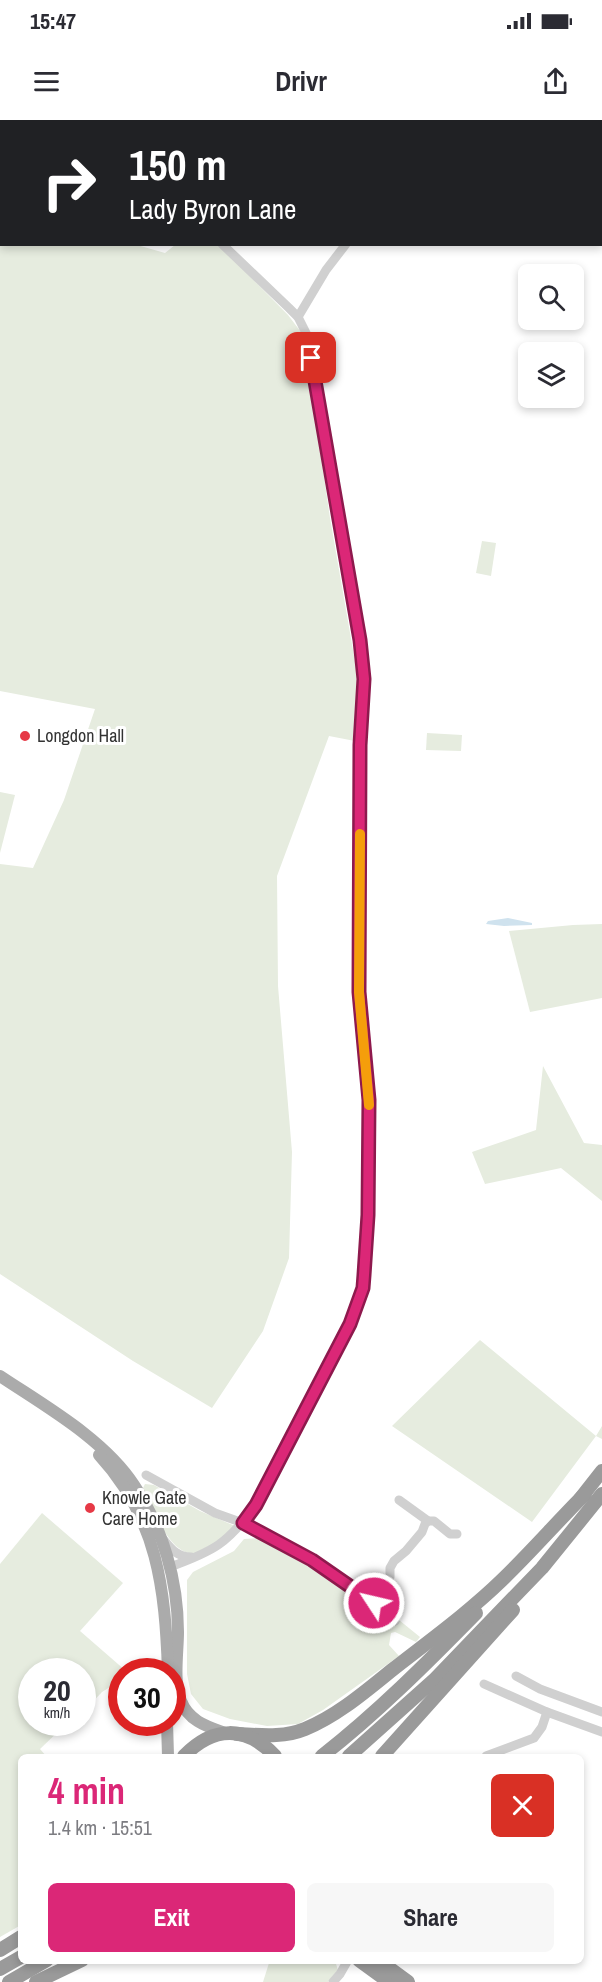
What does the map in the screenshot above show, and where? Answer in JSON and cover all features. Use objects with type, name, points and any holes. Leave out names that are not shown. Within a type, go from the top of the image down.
[{"type":"highway","points":[[324,1754],[423,1668],[537,1551],[602,1472]]},
{"type":"highway","points":[[186,1754],[196,1744],[209,1737],[232,1734],[293,1733],[321,1722],[385,1676],[456,1620],[501,1581],[585,1494]]},
{"type":"highway","points":[[351,1754],[434,1680],[542,1568],[602,1494]]},
{"type":"highway","points":[[384,1754],[490,1638],[521,1600],[542,1568]]},
{"type":"highway","points":[[232,1734],[258,1741],[273,1754]]},
{"type":"highway","points":[[0,1950],[18,1939]]},
{"type":"highway","points":[[0,1969],[18,1959]]},
{"type":"highway","points":[[9,1982],[40,1964]]},
{"type":"highway","points":[[36,1982],[74,1964]]},
{"type":"highway","points":[[364,1964],[389,1982]]},
{"type":"highway","points":[[383,1964],[408,1982]]},
{"type":"main road","points":[[0,1376],[67,1421],[110,1456],[126,1473],[160,1533],[170,1567],[178,1614],[178,1685],[181,1701],[196,1721],[232,1734]]},
{"type":"main road","points":[[67,1421],[105,1462],[130,1498],[146,1528],[159,1570],[168,1658]]},
{"type":"main road","points":[[167,1645],[170,1628],[166,1576],[170,1567]]},
{"type":"main road","points":[[167,1736],[168,1754]]},
{"type":"street","points":[[170,1567],[219,1546],[243,1523],[256,1505],[350,1324],[363,1288],[368,1215],[369,1100],[359,992],[360,745],[364,679],[360,640],[307,335],[297,317],[224,246]]},
{"type":"street","points":[[297,317],[344,246]]},
{"type":"street","points":[[146,1475],[215,1513],[243,1523],[312,1560],[374,1603],[394,1621]]},
{"type":"street","points":[[399,1500],[428,1521],[434,1521],[452,1537]]},
{"type":"street","points":[[374,1603],[390,1577],[390,1568],[394,1561],[406,1551],[428,1521]]},
{"type":"street","points":[[160,1533],[172,1550],[180,1556],[197,1557]]},
{"type":"street","points":[[174,1586],[183,1567],[197,1557]]},
{"type":"street","points":[[516,1676],[540,1689],[602,1712]]},
{"type":"street","points":[[484,1684],[547,1712],[602,1732]]},
{"type":"street","points":[[533,1705],[540,1689]]},
{"type":"street","points":[[491,1754],[534,1738],[542,1727],[547,1712]]},
{"type":"street","points":[[333,1982],[346,1964]]},
{"type":"shaded area","points":[[0,246],[140,246],[165,253],[174,246],[220,246],[288,315],[304,336],[330,518],[357,673],[355,741],[329,736],[277,876],[278,986],[292,1152],[289,1258],[263,1331],[212,1408],[133,1361],[0,1274],[0,864],[33,868],[64,800],[95,709],[0,691]]},
{"type":"shaded area","points":[[482,541],[496,543],[491,576],[476,573]]},
{"type":"shaded area","points":[[427,733],[462,735],[461,751],[426,750]]},
{"type":"shaded area","points":[[0,792],[15,795],[0,853]]},
{"type":"shaded area","points":[[602,924],[602,998],[530,1012],[509,931]]},
{"type":"shaded area","points":[[543,1066],[584,1143],[602,1145],[602,1201],[561,1168],[485,1184],[472,1152],[536,1130]]},
{"type":"shaded area","points":[[480,1340],[596,1436],[532,1522],[392,1426]]},
{"type":"shaded area","points":[[602,1426],[602,1439],[596,1436]]},
{"type":"shaded area","points":[[145,1484],[154,1485],[200,1511],[235,1526],[210,1548],[197,1553],[186,1552],[176,1546],[160,1524],[143,1488]]},
{"type":"shaded area","points":[[42,1513],[123,1583],[80,1631],[111,1658],[108,1658],[108,1688],[96,1698],[96,1658],[18,1658],[18,1736],[53,1736],[40,1749],[44,1754],[18,1754],[18,1927],[0,1937],[0,1564]]},
{"type":"shaded area","points":[[260,1538],[312,1567],[392,1623],[399,1620],[420,1637],[416,1642],[395,1632],[391,1633],[389,1645],[399,1656],[323,1710],[298,1724],[267,1726],[230,1719],[203,1709],[191,1694],[187,1674],[187,1580],[193,1572],[234,1551],[244,1539]]},
{"type":"shaded area","points":[[269,1964],[336,1964],[338,1970],[328,1982],[263,1982]]},
{"type":"water","points":[[508,918],[532,923],[532,925],[486,924],[488,921]]},
{"type":"slow traffic","points":[[360,834],[359,992],[369,1105]]},
{"type":"place","name":"Longdon Hall","points":[[25,736]]},
{"type":"place","name":"Knowle Gate Care Home","points":[[90,1508]]},
{"type":"route","points":[[311,358],[360,640],[364,679],[360,745],[359,992],[369,1100],[366,1258],[363,1288],[350,1324],[256,1505],[243,1523],[312,1560],[374,1603]]}]
